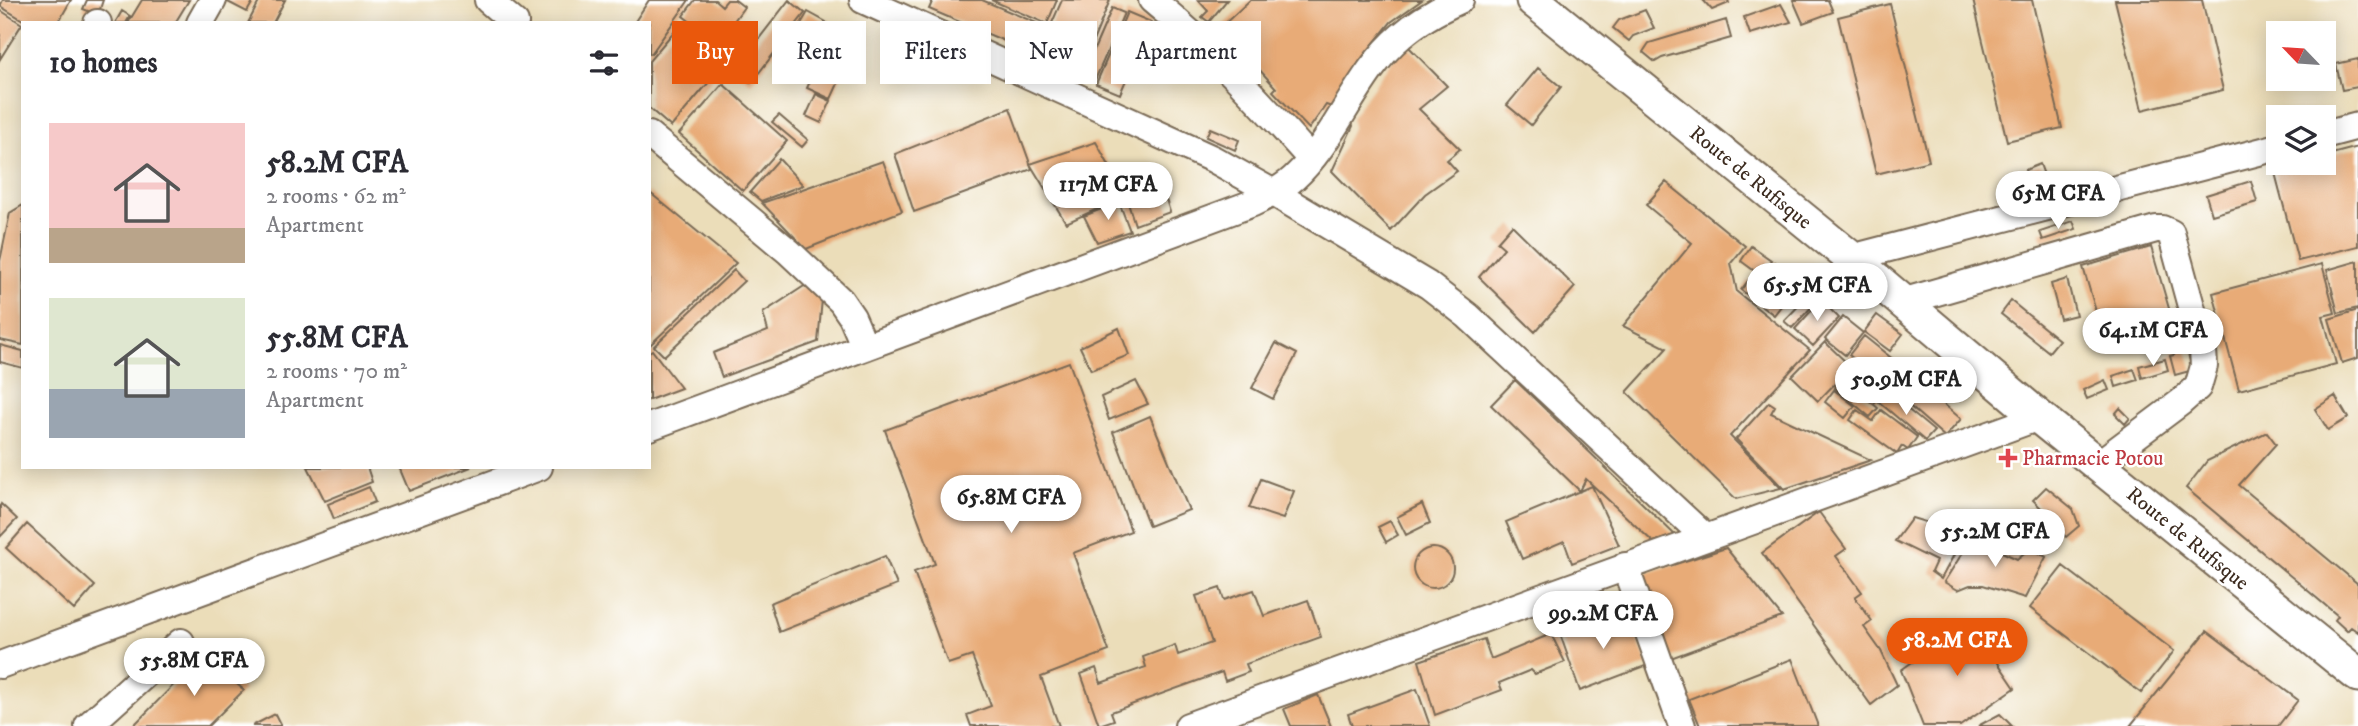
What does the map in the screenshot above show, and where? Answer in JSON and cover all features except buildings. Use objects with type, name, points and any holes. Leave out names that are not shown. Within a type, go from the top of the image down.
[{"type":"main road","name":"Route de Rufisque","points":[[1533,0],[1851,258],[2039,418],[2358,675]]},
{"type":"street","points":[[201,21],[214,0]]},
{"type":"street","points":[[488,0],[513,21]]},
{"type":"street","points":[[863,0],[1213,159],[1428,285],[1468,316],[1706,538]]},
{"type":"street","points":[[1152,0],[1230,71],[1311,159]]},
{"type":"street","points":[[651,426],[1274,193],[1295,177],[1311,159],[1372,69],[1400,37],[1443,8],[1460,0]]},
{"type":"street","points":[[2336,132],[2358,126]]},
{"type":"street","points":[[651,137],[789,252],[841,301],[852,317],[865,348]]},
{"type":"street","points":[[1851,258],[2266,150]]},
{"type":"street","points":[[1902,302],[2156,229],[2171,233],[2203,350],[2202,377],[2197,387],[2181,402],[2097,464]]},
{"type":"street","points":[[1188,726],[2039,418]]},
{"type":"street","points":[[0,665],[534,469]]},
{"type":"street","points":[[1625,566],[1682,726]]},
{"type":"street","points":[[88,726],[181,642]]},
{"type":"place","name":"Pharmacie Potou","points":[[2008,458]]}]
